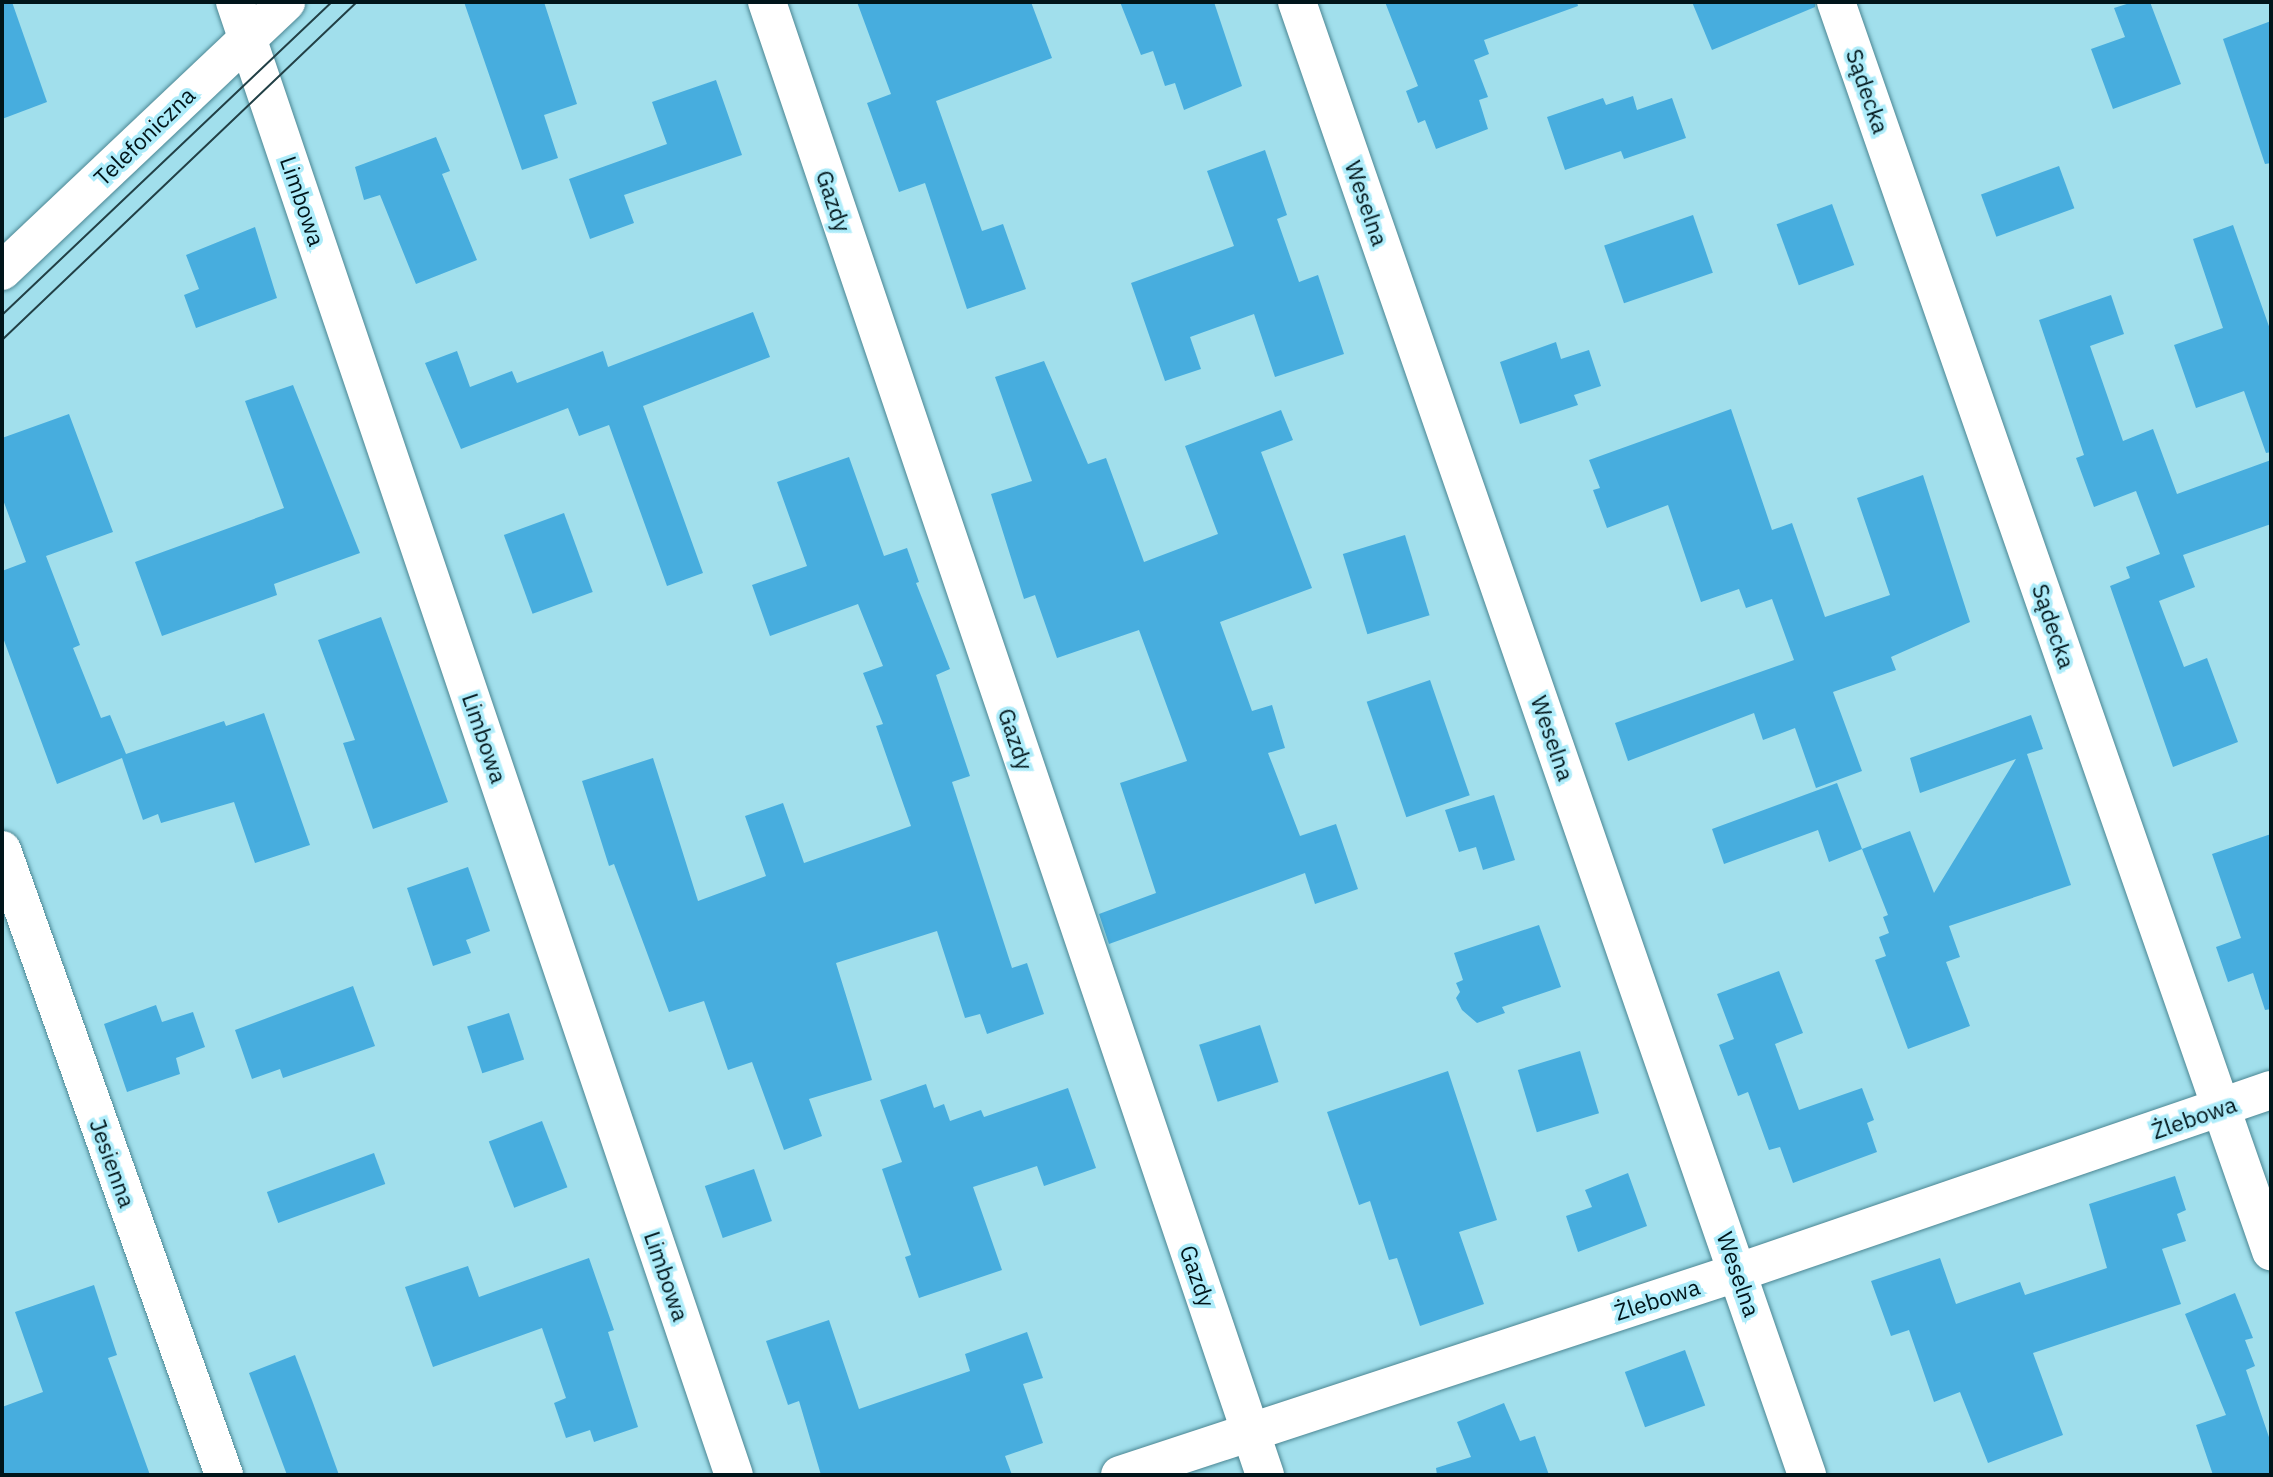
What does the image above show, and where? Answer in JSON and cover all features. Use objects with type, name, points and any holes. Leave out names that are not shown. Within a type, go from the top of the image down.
[{"type":"street","name":"Limbowa","points":[[235,2],[734,1475]]},
{"type":"street","name":"Telefoniczna","points":[[2,271],[286,2]]},
{"type":"street","name":"Gazdy","points":[[767,2],[1265,1475]]},
{"type":"street","name":"Weselna","points":[[1297,2],[1739,1272],[1807,1475]]},
{"type":"street","name":"Sądecka","points":[[1836,2],[2271,1251]]},
{"type":"street","name":"Jesienna","points":[[2,850],[224,1475]]},
{"type":"street","name":"Żlebowa","points":[[1120,1475],[1250,1430],[1739,1272],[2271,1090]]},
{"type":"building","points":[[2,2],[12,2],[47,102],[2,119]]},
{"type":"building","points":[[464,2],[544,2],[577,104],[544,115],[558,158],[522,170]]},
{"type":"building","points":[[857,2],[1031,2],[1052,58],[936,101],[982,231],[1003,224],[1026,289],[967,309],[925,183],[899,192],[867,103],[891,94]]},
{"type":"building","points":[[1120,2],[1214,2],[1242,86],[1184,110],[1175,83],[1165,86],[1153,51],[1141,55]]},
{"type":"building","points":[[1385,2],[1577,2],[1578,6],[1484,40],[1489,54],[1474,60],[1488,97],[1479,100],[1488,129],[1436,149],[1425,120],[1418,123],[1406,91],[1418,86]]},
{"type":"building","points":[[1692,2],[1815,2],[1815,7],[1712,50]]},
{"type":"building","points":[[2133,2],[2150,2],[2181,84],[2113,109],[2091,49],[2125,37],[2114,8]]},
{"type":"building","points":[[2271,21],[2271,163],[2265,164],[2223,39]]},
{"type":"building","points":[[716,80],[742,155],[624,195],[634,223],[590,239],[569,179],[667,144],[652,102]]},
{"type":"building","points":[[1633,96],[1637,110],[1672,98],[1686,138],[1624,159],[1621,151],[1565,170],[1547,117],[1603,98],[1606,105]]},
{"type":"building","points":[[436,137],[450,171],[442,174],[477,260],[416,284],[380,195],[364,200],[355,167]]},
{"type":"building","points":[[1265,150],[1287,215],[1277,219],[1299,282],[1318,275],[1344,354],[1275,377],[1254,314],[1190,337],[1201,369],[1165,381],[1131,283],[1234,246],[1207,171]]},
{"type":"building","points":[[2059,166],[2074,208],[1996,237],[1981,194]]},
{"type":"building","points":[[1832,204],[1854,265],[1799,285],[1777,224]]},
{"type":"building","points":[[1693,215],[1713,273],[1624,303],[1604,246]]},
{"type":"building","points":[[2233,225],[2271,332],[2271,452],[2266,453],[2244,391],[2196,408],[2174,345],[2223,328],[2193,239]]},
{"type":"building","points":[[255,227],[277,298],[196,328],[184,295],[199,289],[186,255]]},
{"type":"building","points":[[2111,295],[2124,334],[2090,346],[2123,441],[2153,429],[2177,494],[2271,460],[2271,524],[2183,555],[2195,587],[2159,601],[2184,667],[2207,658],[2238,742],[2173,767],[2110,586],[2130,578],[2126,567],[2160,554],[2136,491],[2094,507],[2076,458],[2084,455],[2039,320]]},
{"type":"building","points":[[753,312],[770,357],[643,406],[703,573],[667,586],[609,425],[579,436],[568,408],[461,449],[425,363],[457,351],[470,387],[512,371],[517,383],[603,351],[608,367]]},
{"type":"building","points":[[1556,342],[1561,359],[1589,350],[1601,386],[1574,395],[1578,405],[1520,424],[1500,362]]},
{"type":"building","points":[[1044,361],[1088,464],[1106,458],[1144,562],[1218,534],[1185,446],[1281,410],[1293,440],[1261,452],[1312,588],[1220,622],[1252,711],[1272,705],[1285,748],[1268,753],[1300,836],[1336,824],[1358,889],[1315,904],[1305,873],[1109,944],[1099,914],[1156,893],[1120,783],[1187,761],[1139,630],[1057,658],[1035,595],[1024,599],[991,494],[1032,481],[995,377]]},
{"type":"building","points":[[293,385],[360,553],[274,584],[277,595],[162,636],[135,562],[284,508],[245,401]]},
{"type":"building","points":[[1731,409],[1772,530],[1792,523],[1825,617],[1890,595],[1857,498],[1923,475],[1970,622],[1891,657],[1896,670],[1833,692],[1862,771],[1816,788],[1795,728],[1763,740],[1754,713],[1628,761],[1615,723],[1794,660],[1772,599],[1746,608],[1739,589],[1701,602],[1668,505],[1607,528],[1593,490],[1600,488],[1589,460]]},
{"type":"building","points":[[69,414],[113,532],[46,556],[80,645],[73,648],[101,718],[110,715],[126,754],[224,721],[226,726],[264,713],[310,845],[255,863],[234,802],[161,823],[158,814],[143,820],[122,758],[57,784],[2,635],[2,571],[26,562],[2,497],[2,438]]},
{"type":"building","points":[[849,457],[884,556],[907,548],[919,582],[916,583],[950,669],[936,675],[970,776],[952,782],[1012,968],[1027,963],[1044,1014],[987,1034],[980,1014],[965,1018],[937,931],[836,963],[872,1080],[809,1099],[822,1136],[784,1150],[752,1062],[728,1070],[704,1001],[669,1012],[614,864],[609,866],[582,781],[653,758],[698,901],[766,876],[745,816],[783,803],[804,863],[911,826],[876,726],[883,724],[863,673],[883,666],[858,604],[770,636],[752,585],[807,566],[777,482]]},
{"type":"building","points":[[564,513],[593,592],[533,614],[504,535]]},
{"type":"building","points":[[1405,535],[1430,615],[1367,634],[1343,554]]},
{"type":"building","points":[[381,617],[448,802],[373,829],[343,743],[355,740],[318,640]]},
{"type":"building","points":[[1430,680],[1470,795],[1406,817],[1367,702]]},
{"type":"building","points":[[2031,715],[2043,749],[2027,754],[2071,885],[1949,926],[1960,957],[1946,962],[1970,1026],[1908,1049],[1875,960],[1886,956],[1879,937],[1889,933],[1883,917],[1888,915],[1862,849],[1910,831],[1934,893],[2016,759],[1920,793],[1910,758]]},
{"type":"building","points":[[1837,783],[1862,849],[1829,862],[1818,830],[1724,864],[1712,829]]},
{"type":"building","points":[[1494,795],[1515,860],[1483,870],[1476,847],[1459,852],[1445,810]]},
{"type":"building","points":[[2271,834],[2271,1009],[2265,1010],[2253,973],[2228,982],[2216,947],[2241,938],[2212,854]]},
{"type":"building","points":[[468,867],[490,931],[466,940],[471,953],[433,966],[407,888]]},
{"type":"building","points":[[1539,925],[1561,987],[1502,1007],[1505,1013],[1477,1023],[1462,1010],[1456,998],[1460,992],[1456,983],[1463,980],[1454,953]]},
{"type":"building","points":[[1779,971],[1803,1033],[1775,1044],[1799,1110],[1862,1088],[1874,1120],[1867,1123],[1877,1152],[1793,1183],[1780,1147],[1769,1150],[1748,1092],[1738,1096],[1719,1045],[1734,1039],[1717,994]]},
{"type":"building","points":[[353,986],[375,1046],[283,1078],[280,1069],[252,1079],[235,1030]]},
{"type":"building","points":[[156,1005],[162,1022],[193,1012],[205,1047],[176,1058],[180,1074],[127,1092],[104,1024]]},
{"type":"building","points":[[509,1013],[524,1060],[482,1073],[467,1027]]},
{"type":"building","points":[[1260,1025],[1279,1082],[1218,1102],[1199,1045]]},
{"type":"building","points":[[1580,1051],[1599,1113],[1537,1132],[1518,1070]]},
{"type":"building","points":[[1448,1071],[1497,1220],[1459,1232],[1484,1304],[1420,1326],[1397,1258],[1389,1260],[1370,1201],[1359,1205],[1327,1112]]},
{"type":"building","points":[[926,1084],[934,1108],[944,1104],[950,1121],[981,1110],[984,1117],[1068,1088],[1096,1168],[1044,1186],[1037,1166],[973,1187],[1002,1270],[919,1298],[905,1257],[911,1255],[882,1169],[902,1162],[880,1100]]},
{"type":"building","points":[[542,1121],[567,1187],[514,1208],[489,1141]]},
{"type":"building","points":[[374,1153],[385,1184],[278,1223],[267,1192]]},
{"type":"building","points":[[754,1169],[772,1221],[723,1238],[705,1186]]},
{"type":"building","points":[[1628,1173],[1647,1226],[1578,1252],[1566,1216],[1592,1207],[1585,1190]]},
{"type":"building","points":[[2175,1176],[2186,1210],[2177,1214],[2186,1241],[2162,1249],[2181,1304],[2033,1353],[2063,1435],[1988,1463],[1960,1392],[1934,1402],[1909,1330],[1891,1336],[1871,1281],[1940,1258],[1956,1304],[2020,1282],[2025,1295],[2107,1268],[2089,1204]]},
{"type":"building","points":[[589,1258],[614,1330],[608,1332],[638,1427],[594,1442],[590,1430],[566,1438],[554,1403],[566,1398],[542,1328],[433,1367],[405,1287],[468,1266],[479,1297]]},
{"type":"building","points":[[94,1285],[117,1355],[108,1358],[150,1475],[2,1475],[2,1407],[43,1392],[15,1312]]},
{"type":"building","points":[[2235,1293],[2253,1338],[2245,1340],[2255,1366],[2246,1370],[2271,1443],[2271,1475],[2213,1475],[2196,1425],[2226,1415],[2185,1314]]},
{"type":"building","points":[[829,1320],[859,1409],[970,1371],[965,1354],[1027,1332],[1043,1378],[1023,1384],[1043,1443],[1005,1456],[1012,1475],[821,1475],[799,1401],[788,1405],[766,1341]]},
{"type":"building","points":[[1685,1350],[1705,1405],[1645,1427],[1625,1372]]},
{"type":"building","points":[[295,1355],[339,1475],[287,1475],[249,1373]]},
{"type":"building","points":[[1504,1403],[1520,1441],[1535,1436],[1549,1475],[1437,1475],[1436,1468],[1471,1457],[1457,1422]]},
{"type":"tram line","points":[[2,315],[332,2]]},
{"type":"tram line","points":[[2,340],[357,2]]}]
